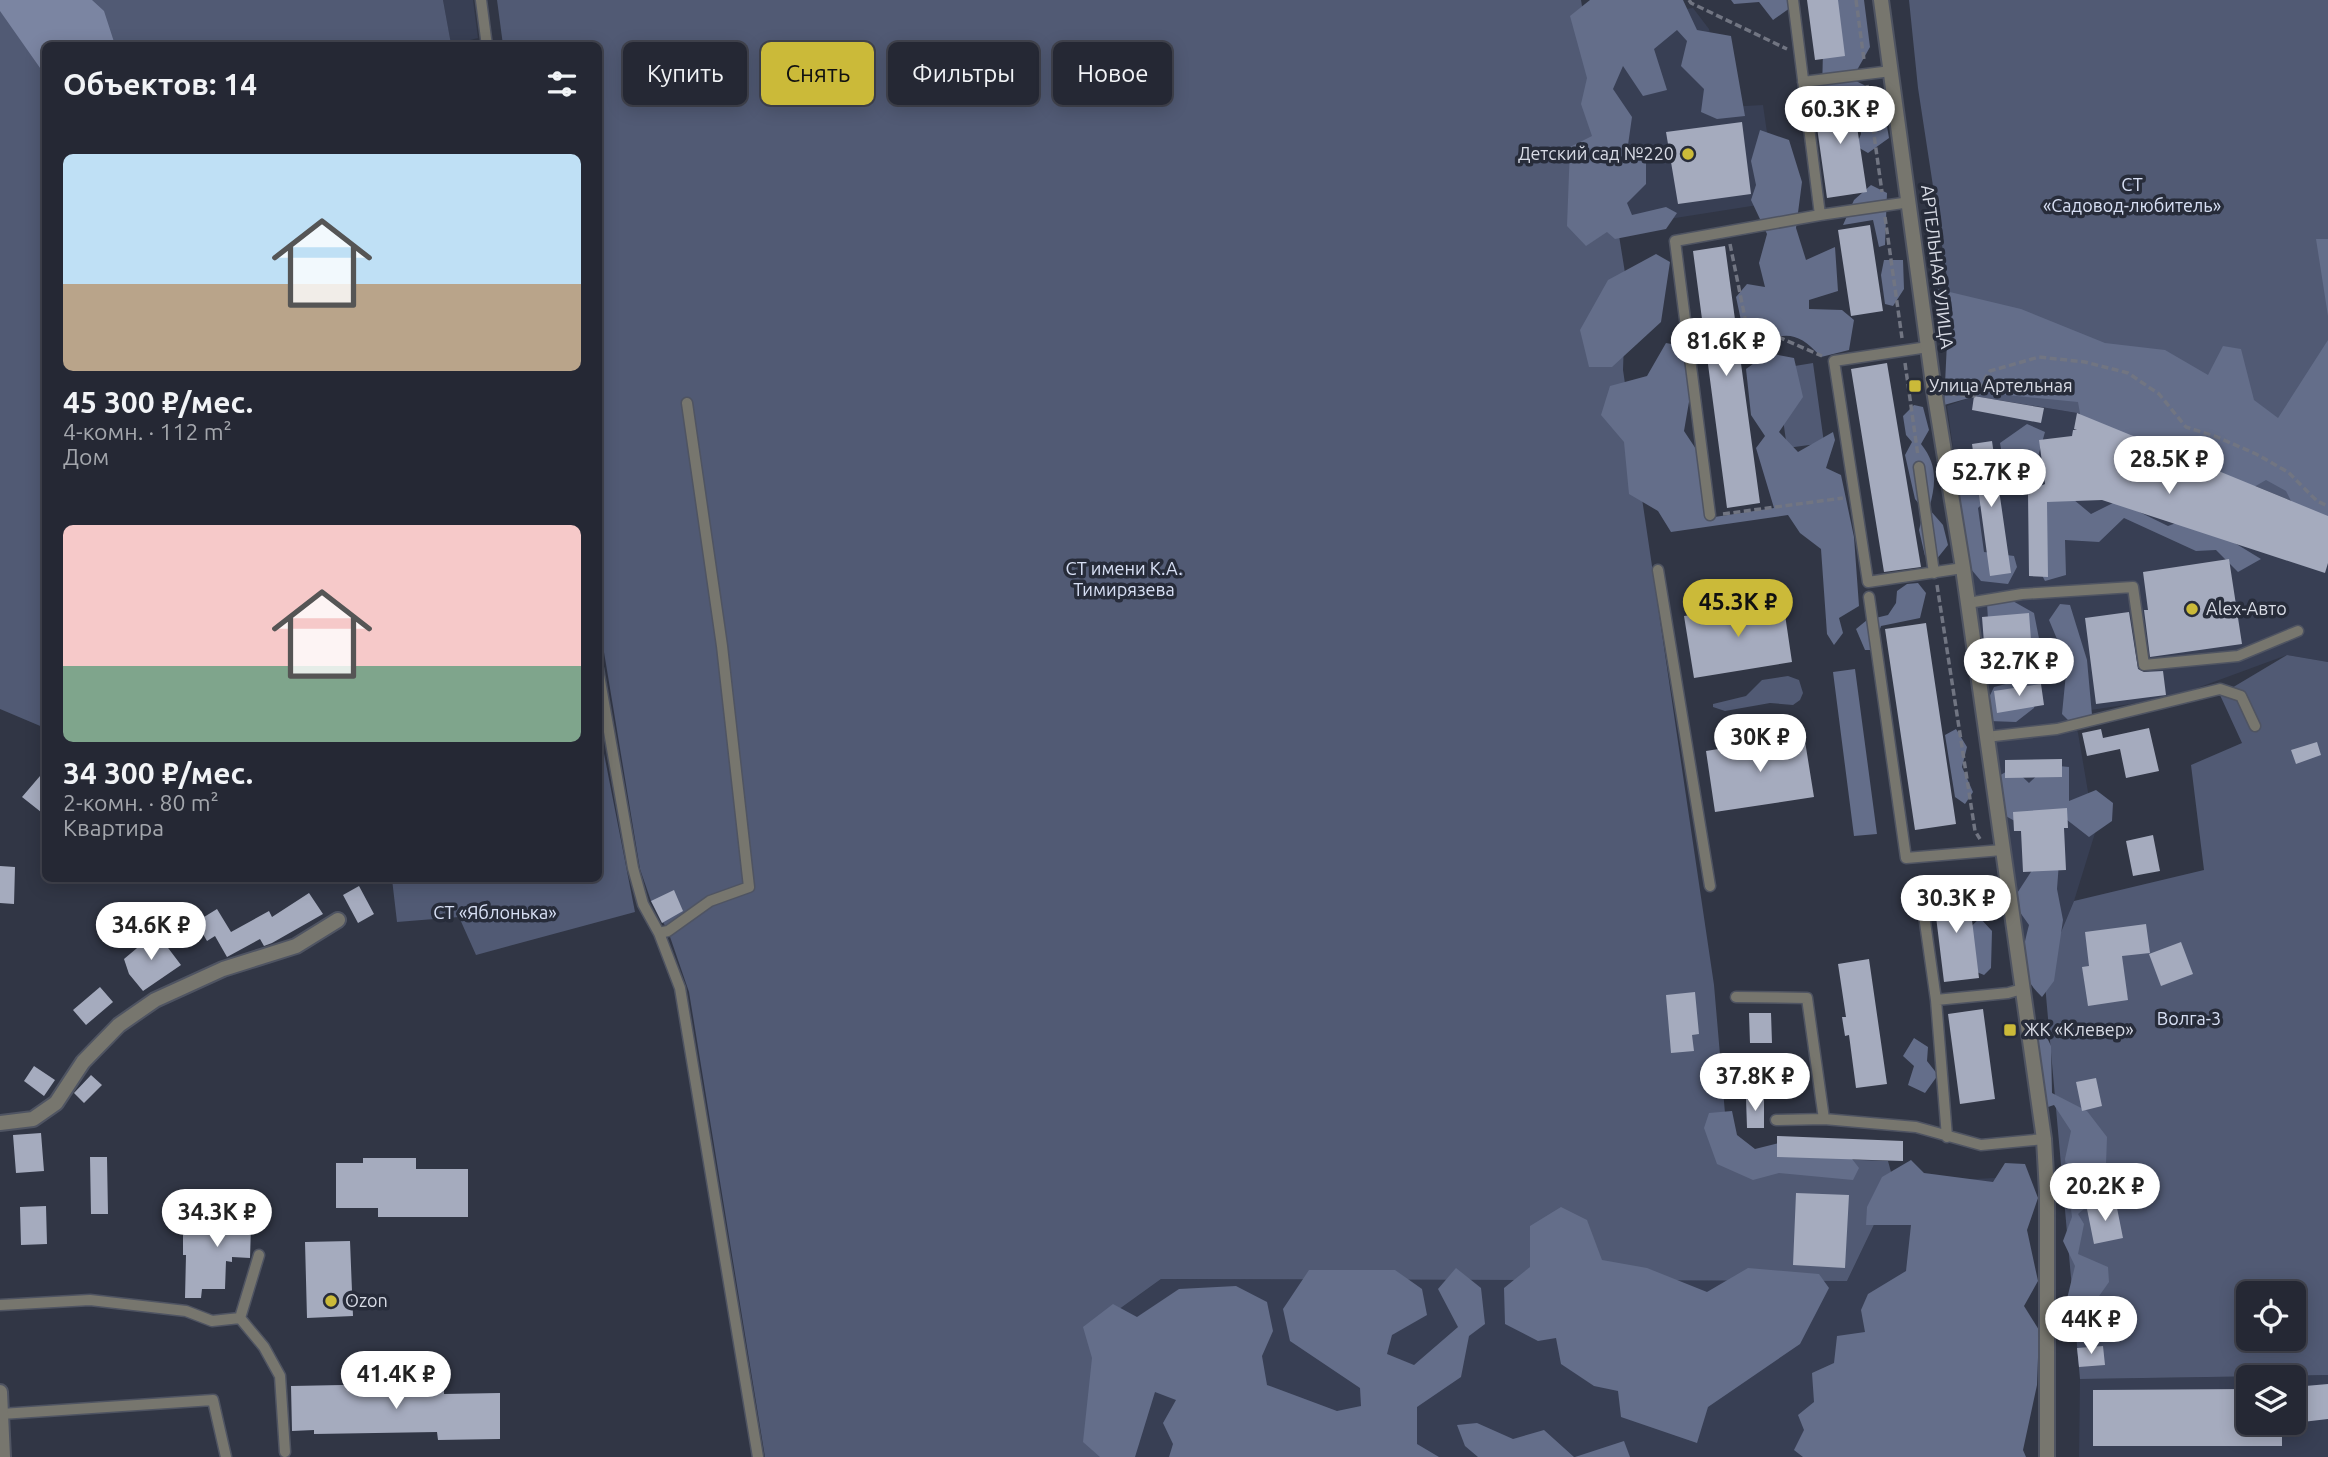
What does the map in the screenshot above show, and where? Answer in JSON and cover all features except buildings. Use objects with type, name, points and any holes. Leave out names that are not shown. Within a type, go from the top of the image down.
[{"type":"street","name":"АРТЕЛЬНАЯ УЛИЦА","points":[[1881,0],[1928,347],[1963,568],[2044,1139],[2047,1192],[2047,1457]]},
{"type":"street","points":[[0,1123],[33,1119],[56,1103],[83,1062],[119,1025],[155,1000],[223,969],[296,946],[338,920]]},
{"type":"street","points":[[0,1392],[2,1453]]},
{"type":"lane","points":[[481,0],[486,42]]},
{"type":"lane","points":[[1793,0],[1820,215]]},
{"type":"lane","points":[[1803,82],[1891,71]]},
{"type":"lane","points":[[1710,515],[1675,241],[1910,202]]},
{"type":"lane","points":[[1928,347],[1834,361],[1854,496],[1868,582],[1963,568]]},
{"type":"lane","points":[[659,933],[668,931],[710,901],[749,887],[722,646],[687,403]]},
{"type":"lane","points":[[1919,467],[1934,573]]},
{"type":"lane","points":[[1658,570],[1710,886]]},
{"type":"lane","points":[[1968,603],[2022,594],[2133,587],[2144,665],[2238,656],[2298,631]]},
{"type":"lane","points":[[1869,597],[1906,858],[2002,850]]},
{"type":"lane","points":[[1986,737],[2057,729],[2220,689],[2241,696],[2255,726]]},
{"type":"lane","points":[[602,692],[633,868],[643,904],[659,933],[680,988],[758,1457]]},
{"type":"lane","points":[[1923,908],[1936,1000],[1947,1137]]},
{"type":"lane","points":[[1936,1000],[2008,993],[2022,989]]},
{"type":"lane","points":[[1736,996],[1807,998],[1824,1119]]},
{"type":"lane","points":[[1776,1120],[1824,1119],[1916,1127],[1981,1145],[2044,1139]]},
{"type":"lane","points":[[240,1318],[259,1255]]},
{"type":"lane","points":[[0,1305],[90,1300],[186,1311],[212,1321],[240,1318]]},
{"type":"lane","points":[[240,1318],[264,1347],[280,1376],[285,1452]]},
{"type":"lane","points":[[1,1414],[213,1400],[226,1457]]},
{"type":"path","points":[[1689,0],[1800,55]]},
{"type":"path","points":[[1856,0],[1919,467]]},
{"type":"path","points":[[1729,242],[1746,323],[1834,361]]},
{"type":"path","points":[[1948,394],[1974,396],[1990,371],[2039,357],[2085,362],[2129,373],[2159,394],[2186,427],[2256,454],[2288,472],[2316,501],[2328,506]]},
{"type":"path","points":[[1710,515],[1854,496]]},
{"type":"path","points":[[1941,602],[1975,831],[1985,850]]},
{"type":"shaded area","points":[[0,0],[92,0],[104,11],[114,42],[42,42],[42,71],[0,11]]},
{"type":"shaded area","points":[[443,0],[473,0],[478,38],[450,42]]},
{"type":"shaded area","points":[[1590,0],[1683,0],[1697,30],[1731,36],[1745,116],[1717,119],[1701,112],[1704,89],[1681,66],[1687,41],[1677,30],[1654,49],[1667,90],[1643,96],[1623,66],[1613,89],[1632,117],[1628,145],[1646,155],[1646,184],[1627,203],[1632,215],[1666,207],[1677,213],[1666,229],[1615,239],[1607,232],[1586,246],[1567,226],[1570,147],[1592,136],[1581,104],[1587,78],[1570,16]]},
{"type":"shaded area","points":[[1731,0],[1795,0],[1797,3],[1773,20],[1759,2],[1734,4]]},
{"type":"shaded area","points":[[1818,0],[1864,0],[1870,47],[1852,79],[1876,91],[1885,115],[1889,138],[1868,153],[1856,146],[1861,134],[1856,91],[1822,92],[1823,50]]},
{"type":"shaded area","name":"Детский сад №220","points":[[1693,8],[1709,29],[1727,107],[1763,105],[1777,202],[1618,227],[1585,22]]},
{"type":"shaded area","points":[[1760,130],[1789,140],[1802,182],[1796,228],[1806,260],[1835,247],[1838,291],[1809,300],[1809,309],[1842,310],[1854,320],[1849,350],[1821,357],[1803,341],[1786,336],[1747,349],[1736,297],[1747,284],[1765,287],[1759,263],[1767,234],[1751,200],[1756,185],[1751,161]]},
{"type":"shaded area","points":[[1871,185],[1887,193],[1885,245],[1879,247],[1873,220],[1843,225],[1854,200]]},
{"type":"shaded area","points":[[2316,239],[2328,239],[2328,316]]},
{"type":"shaded area","points":[[1656,254],[1670,262],[1661,322],[1612,367],[1589,367],[1580,330],[1608,280]]},
{"type":"shaded area","points":[[1884,260],[1903,260],[1904,289],[1893,306],[1885,304],[1881,275]]},
{"type":"shaded area","points":[[1933,288],[2021,309],[2105,343],[2165,350],[2208,375],[2223,346],[2241,349],[2254,400],[2278,418],[2328,340],[2328,525],[2298,515],[2286,491],[2266,480],[2247,491],[2083,431],[2078,402],[1987,393],[1944,405],[1947,342]]},
{"type":"shaded area","points":[[1666,343],[1682,346],[1690,396],[1684,431],[1698,452],[1708,518],[1774,508],[1756,448],[1765,436],[1751,415],[1746,369],[1768,353],[1794,358],[1803,397],[1779,432],[1798,452],[1833,432],[1835,440],[1826,468],[1841,475],[1854,537],[1859,606],[1839,618],[1843,633],[1834,645],[1827,634],[1821,549],[1800,533],[1788,515],[1671,532],[1658,511],[1629,494],[1624,442],[1601,415],[1610,386],[1647,376]]},
{"type":"shaded area","points":[[1974,396],[2077,413],[2328,516],[2328,662],[2287,655],[2170,698],[2071,713],[2078,733],[2095,833],[2074,901],[2044,973],[2029,973],[1947,406]]},
{"type":"shaded area","points":[[1914,405],[1923,407],[1929,430],[1921,444],[1927,452],[1934,475],[1929,509],[1943,525],[1948,545],[1936,560],[1925,556],[1919,530],[1924,510],[1915,499],[1905,455],[1912,442],[1906,435],[1903,416]]},
{"type":"shaded area","points":[[2027,424],[2045,432],[2037,460],[2024,479],[2005,471],[2000,443]]},
{"type":"shaded area","points":[[1972,477],[1994,493],[1978,508],[1984,552],[2014,556],[2017,567],[2008,584],[1981,581],[1965,562],[1955,502]]},
{"type":"shaded area","points":[[2034,485],[2056,485],[2091,514],[2117,501],[2168,526],[2192,517],[2261,559],[2238,572],[2216,550],[2196,551],[2124,518],[2099,542],[2065,540],[2066,575],[2045,581],[2038,567]]},
{"type":"shaded area","points":[[1918,583],[1926,593],[1920,618],[1881,626],[1873,650],[1865,650],[1856,629],[1867,620],[1888,615],[1896,603],[1897,591],[1907,584]]},
{"type":"shaded area","points":[[2011,600],[2034,613],[2044,664],[2034,708],[2016,722],[1989,721],[1985,706],[1994,687],[2010,683],[2002,638],[1988,620],[1987,603]]},
{"type":"shaded area","points":[[2060,604],[2070,605],[2087,660],[2092,715],[2071,723],[2062,714],[2067,663],[2049,620]]},
{"type":"shaded area","points":[[1855,669],[1877,834],[1854,836],[1833,672]]},
{"type":"shaded area","points":[[1956,729],[1967,747],[1962,767],[1973,792],[1965,804],[1955,797],[1945,735]]},
{"type":"shaded area","points":[[2048,765],[2069,767],[2069,801],[2096,790],[2113,803],[2112,821],[2089,837],[2062,816],[2026,827],[2000,813],[1995,778],[2013,768],[2029,783]]},
{"type":"shaded area","points":[[2040,858],[2059,862],[2057,889],[2063,920],[2054,981],[2042,997],[2028,980],[2023,964],[2029,925],[2012,901]]},
{"type":"shaded area","points":[[1980,918],[1992,931],[1991,968],[1984,975],[1967,968],[1962,935]]},
{"type":"shaded area","points":[[2041,1025],[2051,1046],[2052,1093],[2087,1111],[2107,1137],[2105,1191],[2078,1214],[2084,1224],[2078,1254],[2108,1267],[2109,1282],[2085,1316],[2071,1318],[2065,1307],[2075,1266],[2063,1241],[2072,1217],[2065,1159],[2071,1131],[2054,1105],[2036,1111],[2025,1048]]},
{"type":"shaded area","points":[[1914,1038],[1928,1047],[1927,1061],[1938,1075],[1925,1093],[1908,1085],[1914,1066],[1903,1056]]},
{"type":"shaded area","points":[[1732,1111],[1737,1135],[1755,1149],[1783,1142],[1849,1155],[1859,1168],[1853,1180],[1779,1173],[1753,1180],[1717,1164],[1704,1128],[1709,1113]]},
{"type":"shaded area","points":[[1911,1160],[1924,1173],[1993,1182],[2005,1163],[2025,1164],[2038,1198],[2027,1230],[2038,1281],[2024,1306],[2039,1330],[2037,1385],[2023,1450],[2026,1457],[1803,1457],[1794,1450],[1804,1430],[1798,1415],[1814,1402],[1812,1373],[1834,1363],[1837,1336],[1865,1332],[1861,1310],[1868,1294],[1906,1271],[1911,1225],[1866,1225],[1867,1207],[1882,1177]]},
{"type":"shaded area","points":[[2015,1177],[2019,1457],[1106,1457],[1104,1320],[1161,1279],[1847,1281],[1894,1183]]},
{"type":"shaded area","points":[[1561,1207],[1587,1220],[1602,1260],[1647,1268],[1707,1292],[1748,1268],[1819,1274],[1829,1288],[1800,1344],[1708,1407],[1697,1443],[1621,1417],[1618,1391],[1594,1386],[1561,1364],[1556,1338],[1538,1341],[1505,1324],[1504,1288],[1530,1267],[1530,1226]]},
{"type":"shaded area","points":[[1456,1268],[1481,1288],[1485,1324],[1469,1336],[1461,1377],[1417,1407],[1417,1444],[1439,1457],[1169,1457],[1173,1444],[1163,1423],[1176,1400],[1155,1392],[1135,1457],[1100,1457],[1083,1442],[1092,1358],[1083,1327],[1113,1304],[1137,1317],[1179,1289],[1236,1286],[1267,1302],[1273,1331],[1262,1356],[1267,1385],[1337,1411],[1361,1406],[1360,1388],[1290,1341],[1283,1309],[1309,1270],[1395,1270],[1422,1289],[1427,1315],[1392,1335],[1387,1354],[1414,1365],[1458,1327],[1438,1289]]},
{"type":"shaded area","points":[[2306,1375],[2328,1375],[2328,1457],[2079,1457],[2080,1379],[2236,1376],[2236,1435],[2306,1435]]},
{"type":"shaded area","points":[[1477,1423],[1513,1439],[1544,1430],[1574,1457],[1478,1457],[1465,1446],[1457,1425]]},
{"type":"shaded area","points":[[1624,1441],[1630,1457],[1575,1457]]},
{"type":"green space","points":[[0,0],[443,0],[451,42],[42,42],[42,727],[0,709]]},
{"type":"green space","name":"СТ имени К.А. Тимирязева","points":[[497,0],[1581,0],[1626,279],[1623,370],[1714,985],[1728,1148],[1777,1157],[1888,1161],[1894,1183],[1847,1281],[1161,1279],[1104,1320],[1106,1457],[765,1457],[689,992],[668,931],[651,901],[640,869],[602,640],[602,42],[503,42]]},
{"type":"green space","name":"СТ «Садовод-любитель»","points":[[1909,0],[2328,0],[2328,516],[2077,413],[1974,396],[1956,352],[1918,88]]},
{"type":"green space","points":[[1813,363],[1824,443],[1787,448],[1776,369]]},
{"type":"green space","name":"Волга-3","points":[[2287,655],[2328,662],[2328,1375],[2306,1375],[2306,1365],[2236,1365],[2236,1376],[2080,1379],[2044,973],[2074,901],[2204,870],[2191,765],[2242,743],[2220,695]]},
{"type":"green space","points":[[1788,676],[1799,680],[1803,693],[1800,700],[1793,705],[1770,703],[1725,711],[1713,707],[1713,704],[1746,696],[1762,680]]},
{"type":"green space","name":"СТ «Яблонька»","points":[[602,743],[635,912],[476,955],[459,917],[397,922],[392,882],[602,882]]},
{"type":"place","name":"Детский сад №220","points":[[1688,154]]},
{"type":"place","name":"Улица Артельная","points":[[1915,386]]},
{"type":"place","name":"Alex-Авто","points":[[2192,609]]},
{"type":"place","name":"ЖК «Клевер»","points":[[2010,1030]]},
{"type":"place","name":"Ozon","points":[[331,1301]]}]
